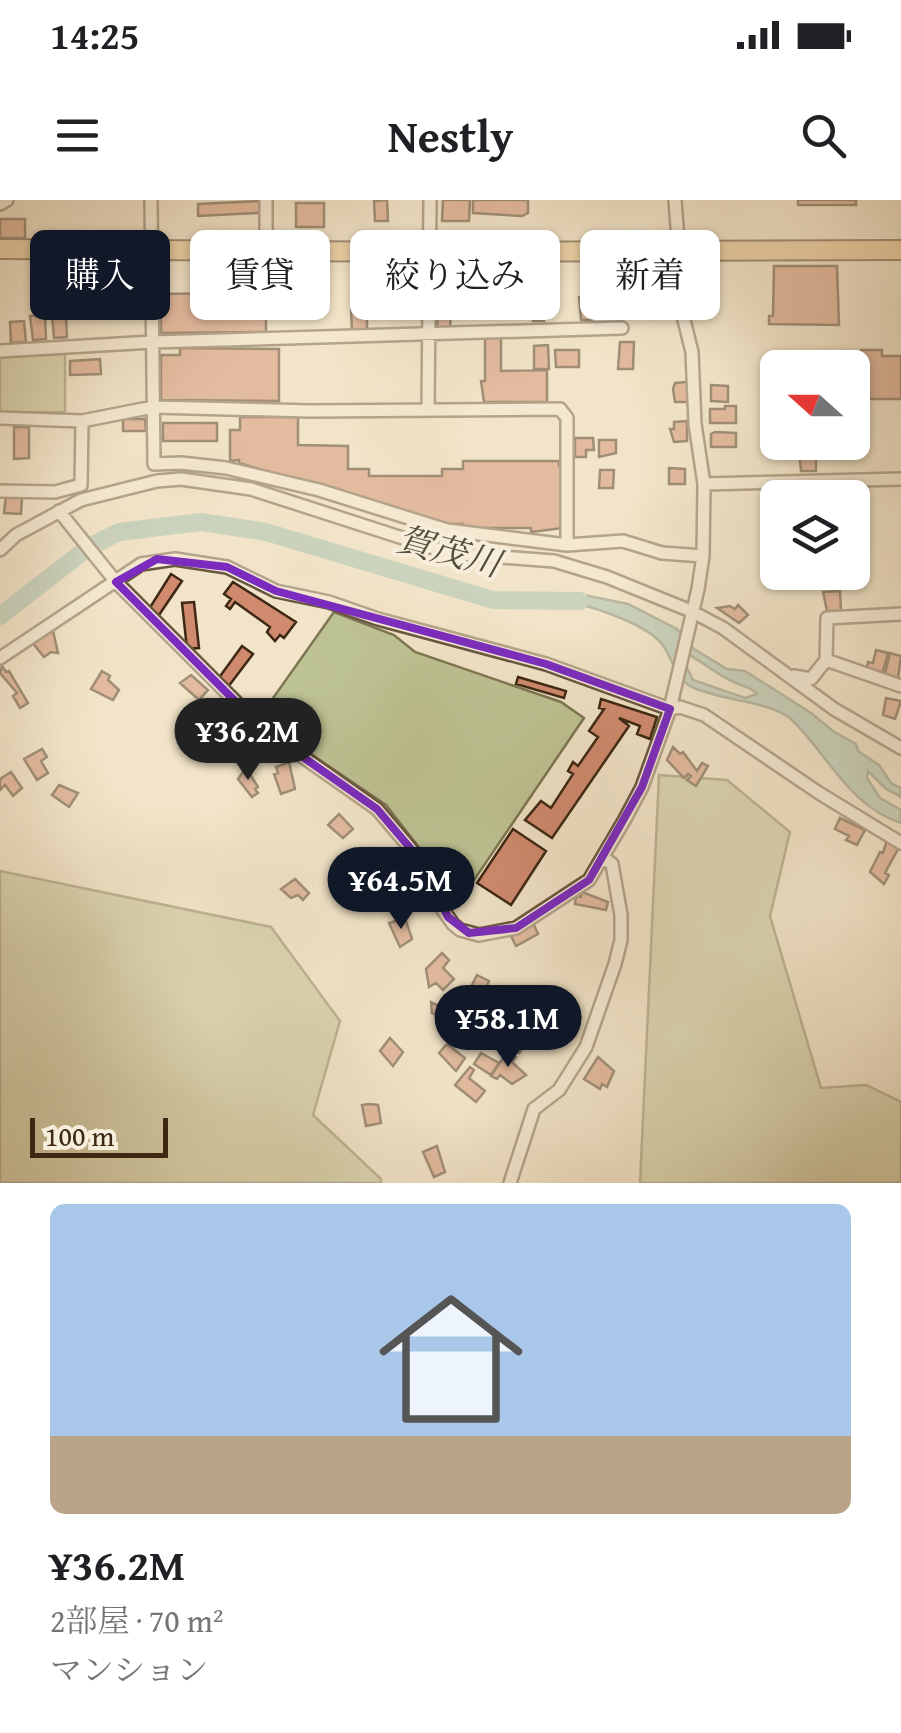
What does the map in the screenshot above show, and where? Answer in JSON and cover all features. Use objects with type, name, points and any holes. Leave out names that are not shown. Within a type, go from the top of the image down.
[{"type":"highway","points":[[0,249],[30,249]]},
{"type":"highway","points":[[720,249],[901,250]]},
{"type":"street","points":[[0,204],[7,200]]},
{"type":"street","points":[[151,200],[152,230]]},
{"type":"street","points":[[266,200],[266,230]]},
{"type":"street","points":[[429,230],[430,200]]},
{"type":"street","points":[[676,200],[678,230]]},
{"type":"street","points":[[152,320],[154,464],[226,468],[319,490],[447,530],[567,545],[624,540],[662,553],[703,556]]},
{"type":"street","points":[[428,320],[428,408]]},
{"type":"street","points":[[63,514],[114,580],[263,729],[377,809],[422,862],[432,878],[442,910],[460,930],[479,935],[516,928],[589,880],[642,788],[671,705],[703,556],[704,484],[694,424],[692,352],[684,320]]},
{"type":"street","points":[[0,352],[152,342],[622,328]]},
{"type":"street","points":[[0,418],[82,421],[154,406],[560,410],[566,418],[567,545]]},
{"type":"street","points":[[0,491],[55,492],[81,484],[82,421]]},
{"type":"street","points":[[704,484],[901,478]]},
{"type":"street","points":[[0,550],[16,535],[63,514],[81,500],[157,481],[181,479],[251,490],[449,553],[554,561],[607,576],[723,628],[834,709],[901,748]]},
{"type":"street","points":[[0,658],[141,564],[175,558],[226,567],[276,591],[546,664],[704,715],[901,843]]},
{"type":"street","points":[[786,674],[811,678],[826,660],[828,618],[901,614]]},
{"type":"street","points":[[826,660],[901,686]]},
{"type":"street","points":[[510,1183],[534,1109],[558,1090],[586,1047],[615,964],[621,940],[621,915],[612,864],[604,858]]},
{"type":"highlighted area","points":[[157,559],[227,567],[276,591],[546,664],[670,709],[642,787],[589,880],[516,928],[469,933],[448,917],[422,862],[377,809],[263,729],[116,582]]},
{"type":"shaded area","points":[[65,351],[65,412],[0,413],[0,355]]},
{"type":"shaded area","points":[[574,593],[628,604],[677,629],[694,649],[727,669],[745,671],[811,713],[856,744],[858,751],[879,765],[891,783],[901,788],[901,797],[868,771],[867,778],[880,798],[901,810],[901,823],[854,793],[783,714],[692,687],[678,674],[654,636],[598,610],[558,600]],"holes":[[[678,650],[728,680],[757,694],[745,698],[693,680]]]},
{"type":"shaded area","points":[[334,612],[394,635],[415,652],[561,702],[584,718],[472,883],[421,850],[386,805],[280,733],[261,715]]},
{"type":"shaded area","points":[[659,775],[727,780],[790,832],[770,916],[821,1088],[866,1085],[901,1102],[901,1183],[640,1183]]},
{"type":"shaded area","points":[[0,871],[271,927],[340,1021],[313,1115],[381,1183],[0,1183]]},
{"type":"building","points":[[387,200],[388,221],[375,221],[374,201]]},
{"type":"building","points":[[443,200],[470,200],[469,221],[442,221]]},
{"type":"building","points":[[473,200],[528,200],[528,213],[473,213]]},
{"type":"building","points":[[798,200],[856,200],[856,205],[798,205]]},
{"type":"building","points":[[259,201],[257,213],[198,216],[198,204]]},
{"type":"building","points":[[296,203],[324,203],[324,227],[296,227]]},
{"type":"building","points":[[0,219],[25,219],[25,238],[0,238]]},
{"type":"building","points":[[774,266],[837,266],[839,325],[769,324],[769,316],[773,316]]},
{"type":"building","points":[[170,294],[190,294],[190,320],[266,320],[266,332],[161,333],[161,320],[170,320]]},
{"type":"building","points":[[30,320],[45,320],[46,339],[33,340]]},
{"type":"building","points":[[52,320],[66,320],[67,337],[54,338]]},
{"type":"building","points":[[351,320],[367,320],[367,331],[352,332]]},
{"type":"building","points":[[437,320],[450,320],[450,328],[437,328]]},
{"type":"building","points":[[24,321],[26,342],[11,343],[10,322]]},
{"type":"building","points":[[485,338],[501,338],[501,371],[547,370],[547,402],[484,402],[481,381],[485,381]]},
{"type":"building","points":[[620,342],[634,342],[633,369],[618,369]]},
{"type":"building","points":[[548,345],[549,369],[534,369],[534,346]]},
{"type":"building","points":[[180,348],[279,349],[279,401],[161,400],[161,355],[180,355]]},
{"type":"building","points":[[555,350],[579,350],[579,367],[556,367]]},
{"type":"building","points":[[870,350],[882,350],[882,356],[901,356],[901,399],[870,399]]},
{"type":"building","points":[[100,359],[101,374],[70,375],[70,361]]},
{"type":"building","points":[[687,382],[688,402],[675,402],[675,383]]},
{"type":"building","points":[[711,385],[728,386],[728,402],[711,401]]},
{"type":"building","points":[[736,406],[736,423],[710,423],[710,409]]},
{"type":"building","points":[[240,417],[298,417],[298,445],[348,446],[348,469],[369,469],[369,476],[442,476],[442,469],[463,469],[463,461],[559,461],[559,466],[563,466],[563,528],[531,532],[531,528],[463,528],[463,524],[448,524],[239,460],[230,461],[230,430],[240,430]]},
{"type":"building","points":[[123,419],[145,419],[146,431],[123,431]]},
{"type":"building","points":[[687,421],[687,441],[674,442],[670,429],[674,429],[674,422]]},
{"type":"building","points":[[163,423],[217,423],[217,441],[163,441]]},
{"type":"building","points":[[14,427],[29,427],[29,458],[14,459]]},
{"type":"building","points":[[736,433],[736,447],[711,447],[711,434]]},
{"type":"building","points":[[575,438],[593,438],[594,450],[586,450],[586,457],[575,457]]},
{"type":"building","points":[[599,440],[616,440],[616,453],[599,457]]},
{"type":"building","points":[[800,460],[816,460],[816,471],[801,471]]},
{"type":"building","points":[[669,468],[685,469],[685,484],[669,484]]},
{"type":"building","points":[[600,470],[614,470],[613,488],[599,488]]},
{"type":"building","points":[[6,496],[22,497],[21,514],[4,513]]},
{"type":"building","points":[[171,574],[182,581],[159,615],[149,609]]},
{"type":"building","points":[[233,582],[296,622],[284,638],[280,635],[275,641],[267,632],[270,627],[235,602],[230,609],[226,606],[231,599],[224,594]]},
{"type":"building","points":[[840,591],[841,611],[827,611],[823,592]]},
{"type":"building","points":[[194,602],[199,648],[187,649],[182,603]]},
{"type":"building","points":[[738,605],[748,615],[739,623],[717,608],[735,609]]},
{"type":"building","points":[[53,631],[58,653],[44,657],[31,641]]},
{"type":"building","points":[[242,646],[253,654],[228,687],[218,679]]},
{"type":"building","points":[[876,650],[888,653],[882,674],[866,671]]},
{"type":"building","points":[[890,653],[901,656],[898,678],[885,674]]},
{"type":"building","points":[[2,666],[28,703],[20,708],[13,696],[17,693],[0,673]]},
{"type":"building","points":[[102,671],[119,690],[113,700],[91,689]]},
{"type":"building","points":[[191,675],[208,690],[199,700],[180,683]]},
{"type":"building","points":[[518,677],[566,691],[564,698],[516,684]]},
{"type":"building","points":[[886,698],[901,701],[895,719],[883,715]]},
{"type":"building","points":[[601,699],[657,717],[650,739],[637,734],[640,726],[619,718],[629,726],[552,838],[525,820],[541,801],[551,808],[573,774],[568,771],[573,762],[578,766],[598,737],[589,731],[604,709],[599,708]]},
{"type":"building","points":[[673,747],[680,754],[683,752],[697,771],[702,763],[708,766],[696,786],[687,780],[691,776],[684,778],[667,760]]},
{"type":"building","points":[[42,749],[47,757],[41,761],[48,773],[37,780],[24,759]]},
{"type":"building","points":[[289,762],[295,789],[281,794],[274,774],[278,773],[276,767]]},
{"type":"building","points":[[246,768],[258,787],[258,793],[252,797],[238,779]]},
{"type":"building","points":[[11,772],[22,788],[13,796],[5,785],[0,790],[0,779]]},
{"type":"building","points":[[59,785],[78,793],[69,807],[52,795]]},
{"type":"building","points":[[339,814],[353,829],[343,838],[328,825]]},
{"type":"building","points":[[840,818],[865,830],[857,845],[835,829]]},
{"type":"building","points":[[513,829],[546,851],[511,905],[477,883]]},
{"type":"building","points":[[887,840],[898,849],[885,873],[889,875],[884,884],[870,872]]},
{"type":"building","points":[[295,879],[309,893],[303,900],[298,895],[291,898],[281,889]]},
{"type":"building","points":[[582,892],[608,902],[606,910],[575,904],[576,896],[581,897]]},
{"type":"building","points":[[405,918],[412,939],[400,947],[389,923]]},
{"type":"building","points":[[533,923],[538,934],[516,946],[511,936]]},
{"type":"building","points":[[442,953],[449,960],[443,968],[454,979],[443,990],[436,983],[429,987],[426,969]]},
{"type":"building","points":[[477,975],[489,981],[486,988],[501,996],[496,1007],[468,993]]},
{"type":"building","points":[[448,998],[475,1012],[468,1027],[432,1013],[431,1002],[443,1008]]},
{"type":"building","points":[[511,1018],[518,1027],[514,1033],[527,1043],[514,1055],[495,1042]]},
{"type":"building","points":[[390,1038],[403,1052],[393,1066],[380,1051]]},
{"type":"building","points":[[447,1044],[465,1058],[456,1071],[439,1053]]},
{"type":"building","points":[[507,1052],[516,1057],[512,1062],[526,1075],[512,1084],[500,1075],[497,1079],[491,1076]]},
{"type":"building","points":[[481,1053],[499,1063],[491,1075],[474,1064]]},
{"type":"building","points":[[598,1057],[614,1071],[607,1087],[602,1084],[600,1089],[584,1079]]},
{"type":"building","points":[[470,1067],[474,1070],[469,1078],[485,1091],[476,1102],[455,1085]]},
{"type":"building","points":[[362,1105],[378,1105],[381,1123],[366,1126]]},
{"type":"building","points":[[437,1146],[445,1172],[434,1177],[423,1152]]},
{"type":"waterway","name":"賀茂川","points":[[0,616],[89,547],[119,532],[201,522],[266,532],[493,600],[580,601]]}]
